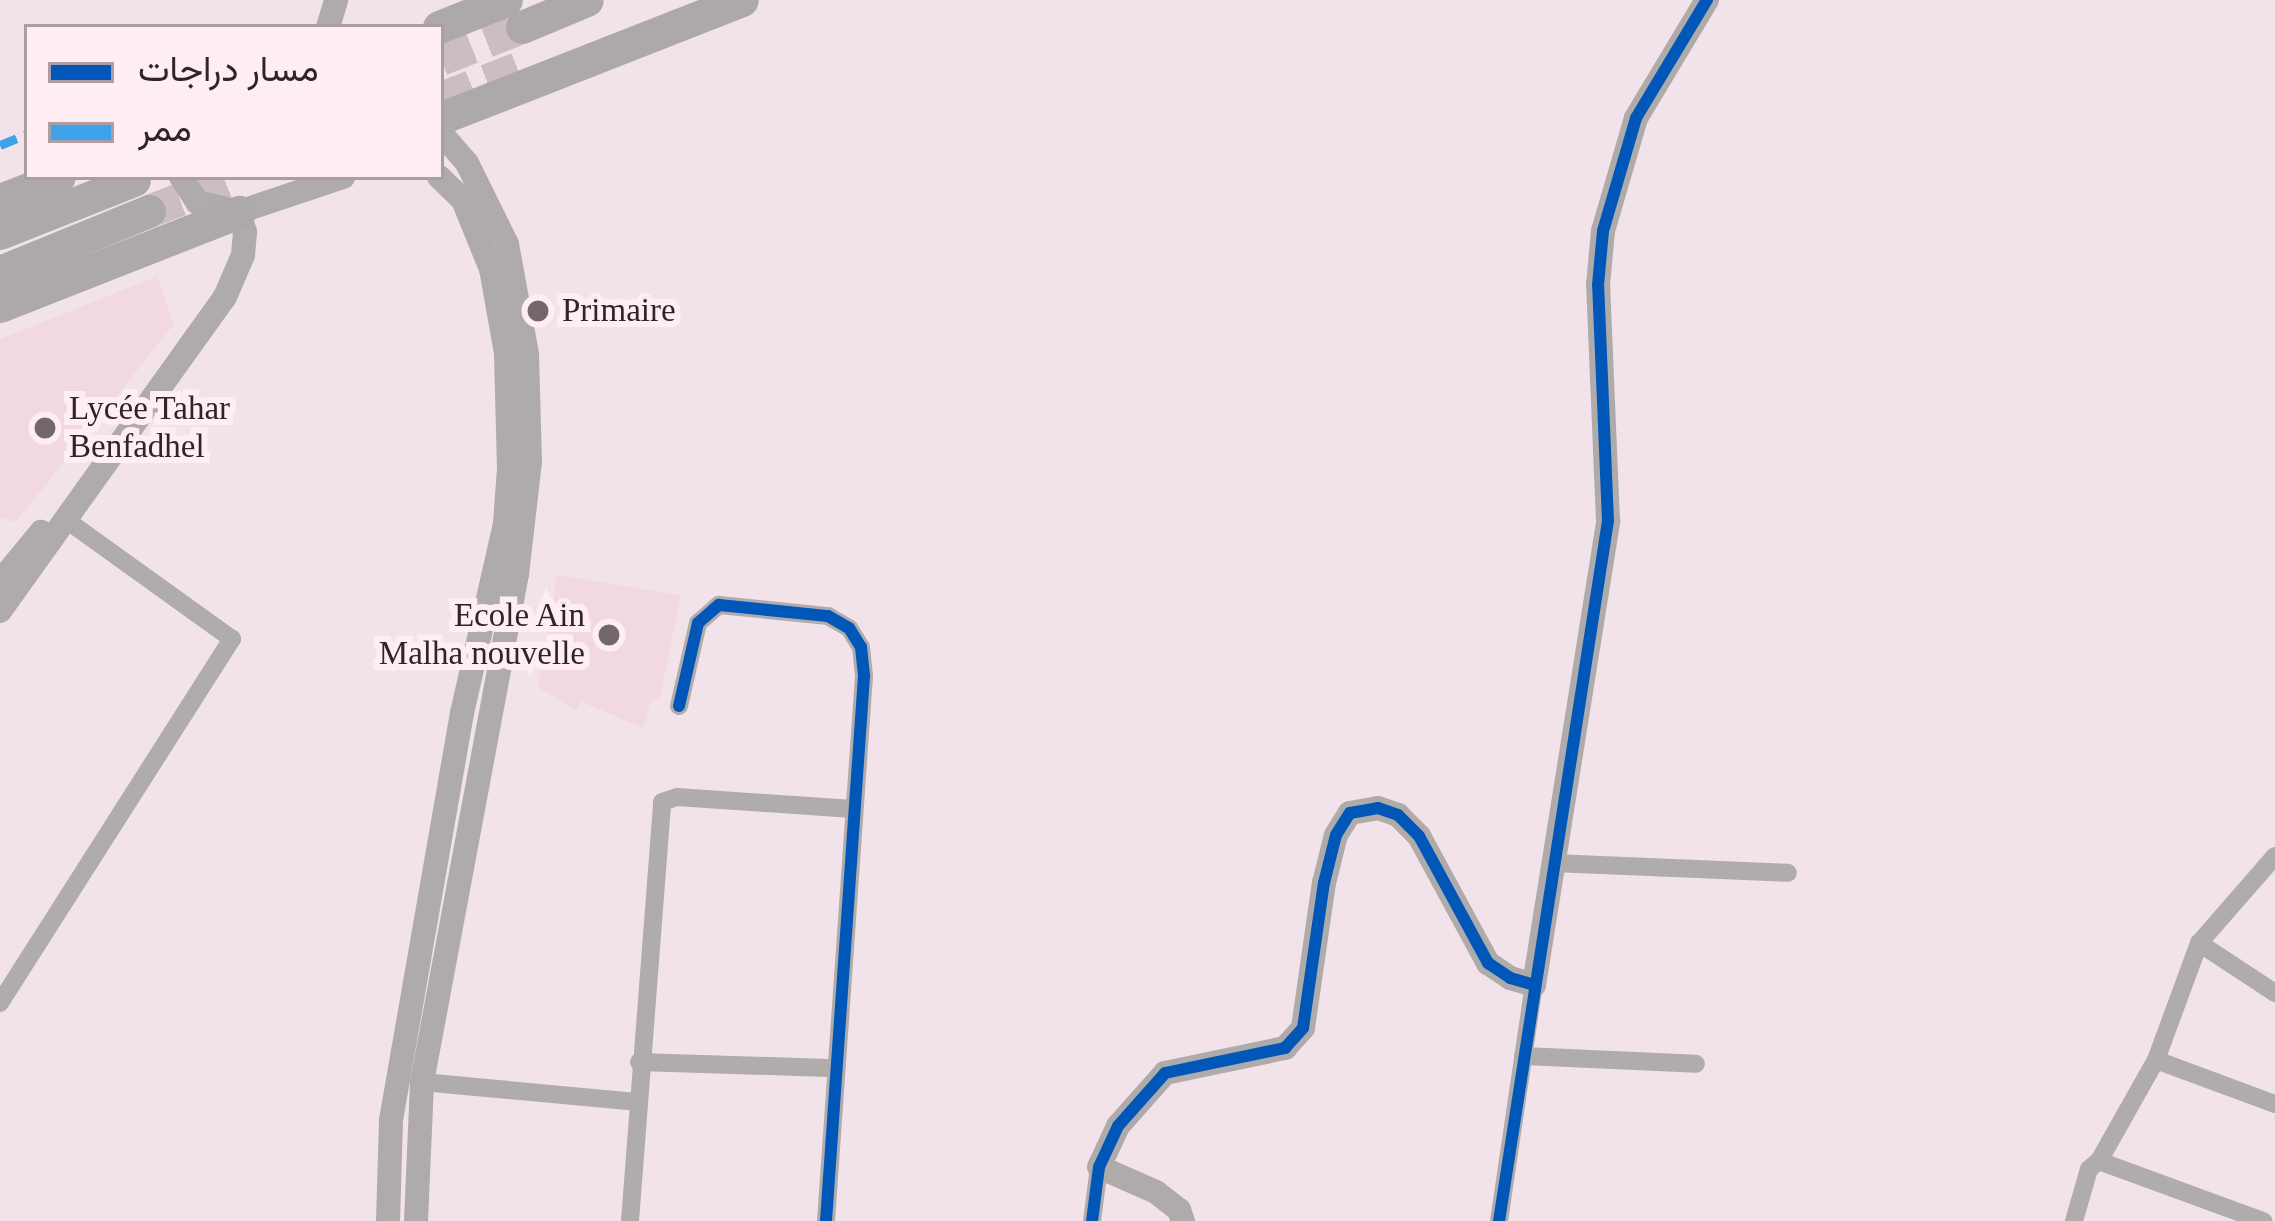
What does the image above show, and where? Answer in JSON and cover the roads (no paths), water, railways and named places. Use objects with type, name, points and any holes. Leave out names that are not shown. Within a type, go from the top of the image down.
[{"type":"highway","points":[[444,26],[587,0]]},
{"type":"highway","points":[[523,66],[692,0]]},
{"type":"highway","points":[[444,117],[742,0]]},
{"type":"highway","points":[[0,200],[51,180]]},
{"type":"highway","points":[[0,233],[134,180]]},
{"type":"highway","points":[[0,272],[149,212]]},
{"type":"highway","points":[[0,306],[239,212]]},
{"type":"street","points":[[1499,1221],[1553,863],[1581,718],[1608,521],[1598,285],[1603,231],[1636,118],[1707,0]]},
{"type":"street","points":[[416,1221],[422,1082],[517,574],[530,462],[527,354],[507,244],[467,163],[444,136]]},
{"type":"street","points":[[183,180],[197,202],[239,212],[334,180]]},
{"type":"street","points":[[388,1221],[391,1120],[462,713],[505,524],[509,469],[506,353],[491,269],[463,200],[442,180]]},
{"type":"street","points":[[0,611],[69,522],[97,475],[225,297],[243,255],[245,232],[239,212]]},
{"type":"street","points":[[0,582],[57,511],[97,475]]},
{"type":"street","points":[[0,1018],[6,995],[232,639],[69,522]]},
{"type":"street","points":[[679,706],[698,623],[719,605],[809,610],[838,622],[861,647],[864,676],[826,1221]]},
{"type":"street","points":[[630,1221],[662,802],[677,797],[854,809]]},
{"type":"street","points":[[1092,1221],[1099,1167],[1118,1126],[1165,1073],[1285,1048],[1303,1028],[1324,883],[1336,836],[1350,813],[1378,808],[1398,815],[1419,836],[1488,963],[1510,978],[1534,985]]},
{"type":"street","points":[[2074,1221],[2089,1169],[2099,1161],[2156,1060],[2199,943],[2275,856]]},
{"type":"street","points":[[1553,863],[1788,873]]},
{"type":"street","points":[[2199,943],[2275,993]]},
{"type":"street","points":[[1523,1056],[1696,1064]]},
{"type":"street","points":[[2156,1060],[2275,1103]]},
{"type":"street","points":[[639,1062],[835,1068]]},
{"type":"street","points":[[422,1082],[636,1102]]},
{"type":"street","points":[[2099,1161],[2263,1221]]},
{"type":"street","points":[[1099,1167],[1156,1192],[1179,1210],[1183,1221]]},
{"type":"tunnel","points":[[444,58],[522,27]]},
{"type":"tunnel","points":[[444,97],[523,66]]},
{"type":"tunnel","points":[[149,211],[229,180]]},
{"type":"place","name":"Primaire","points":[[538,311]]},
{"type":"place","name":"Lycée Tahar Benfadhel","points":[[45,428]]},
{"type":"place","name":"Ecole Ain Malha nouvelle","points":[[609,635]]}]
